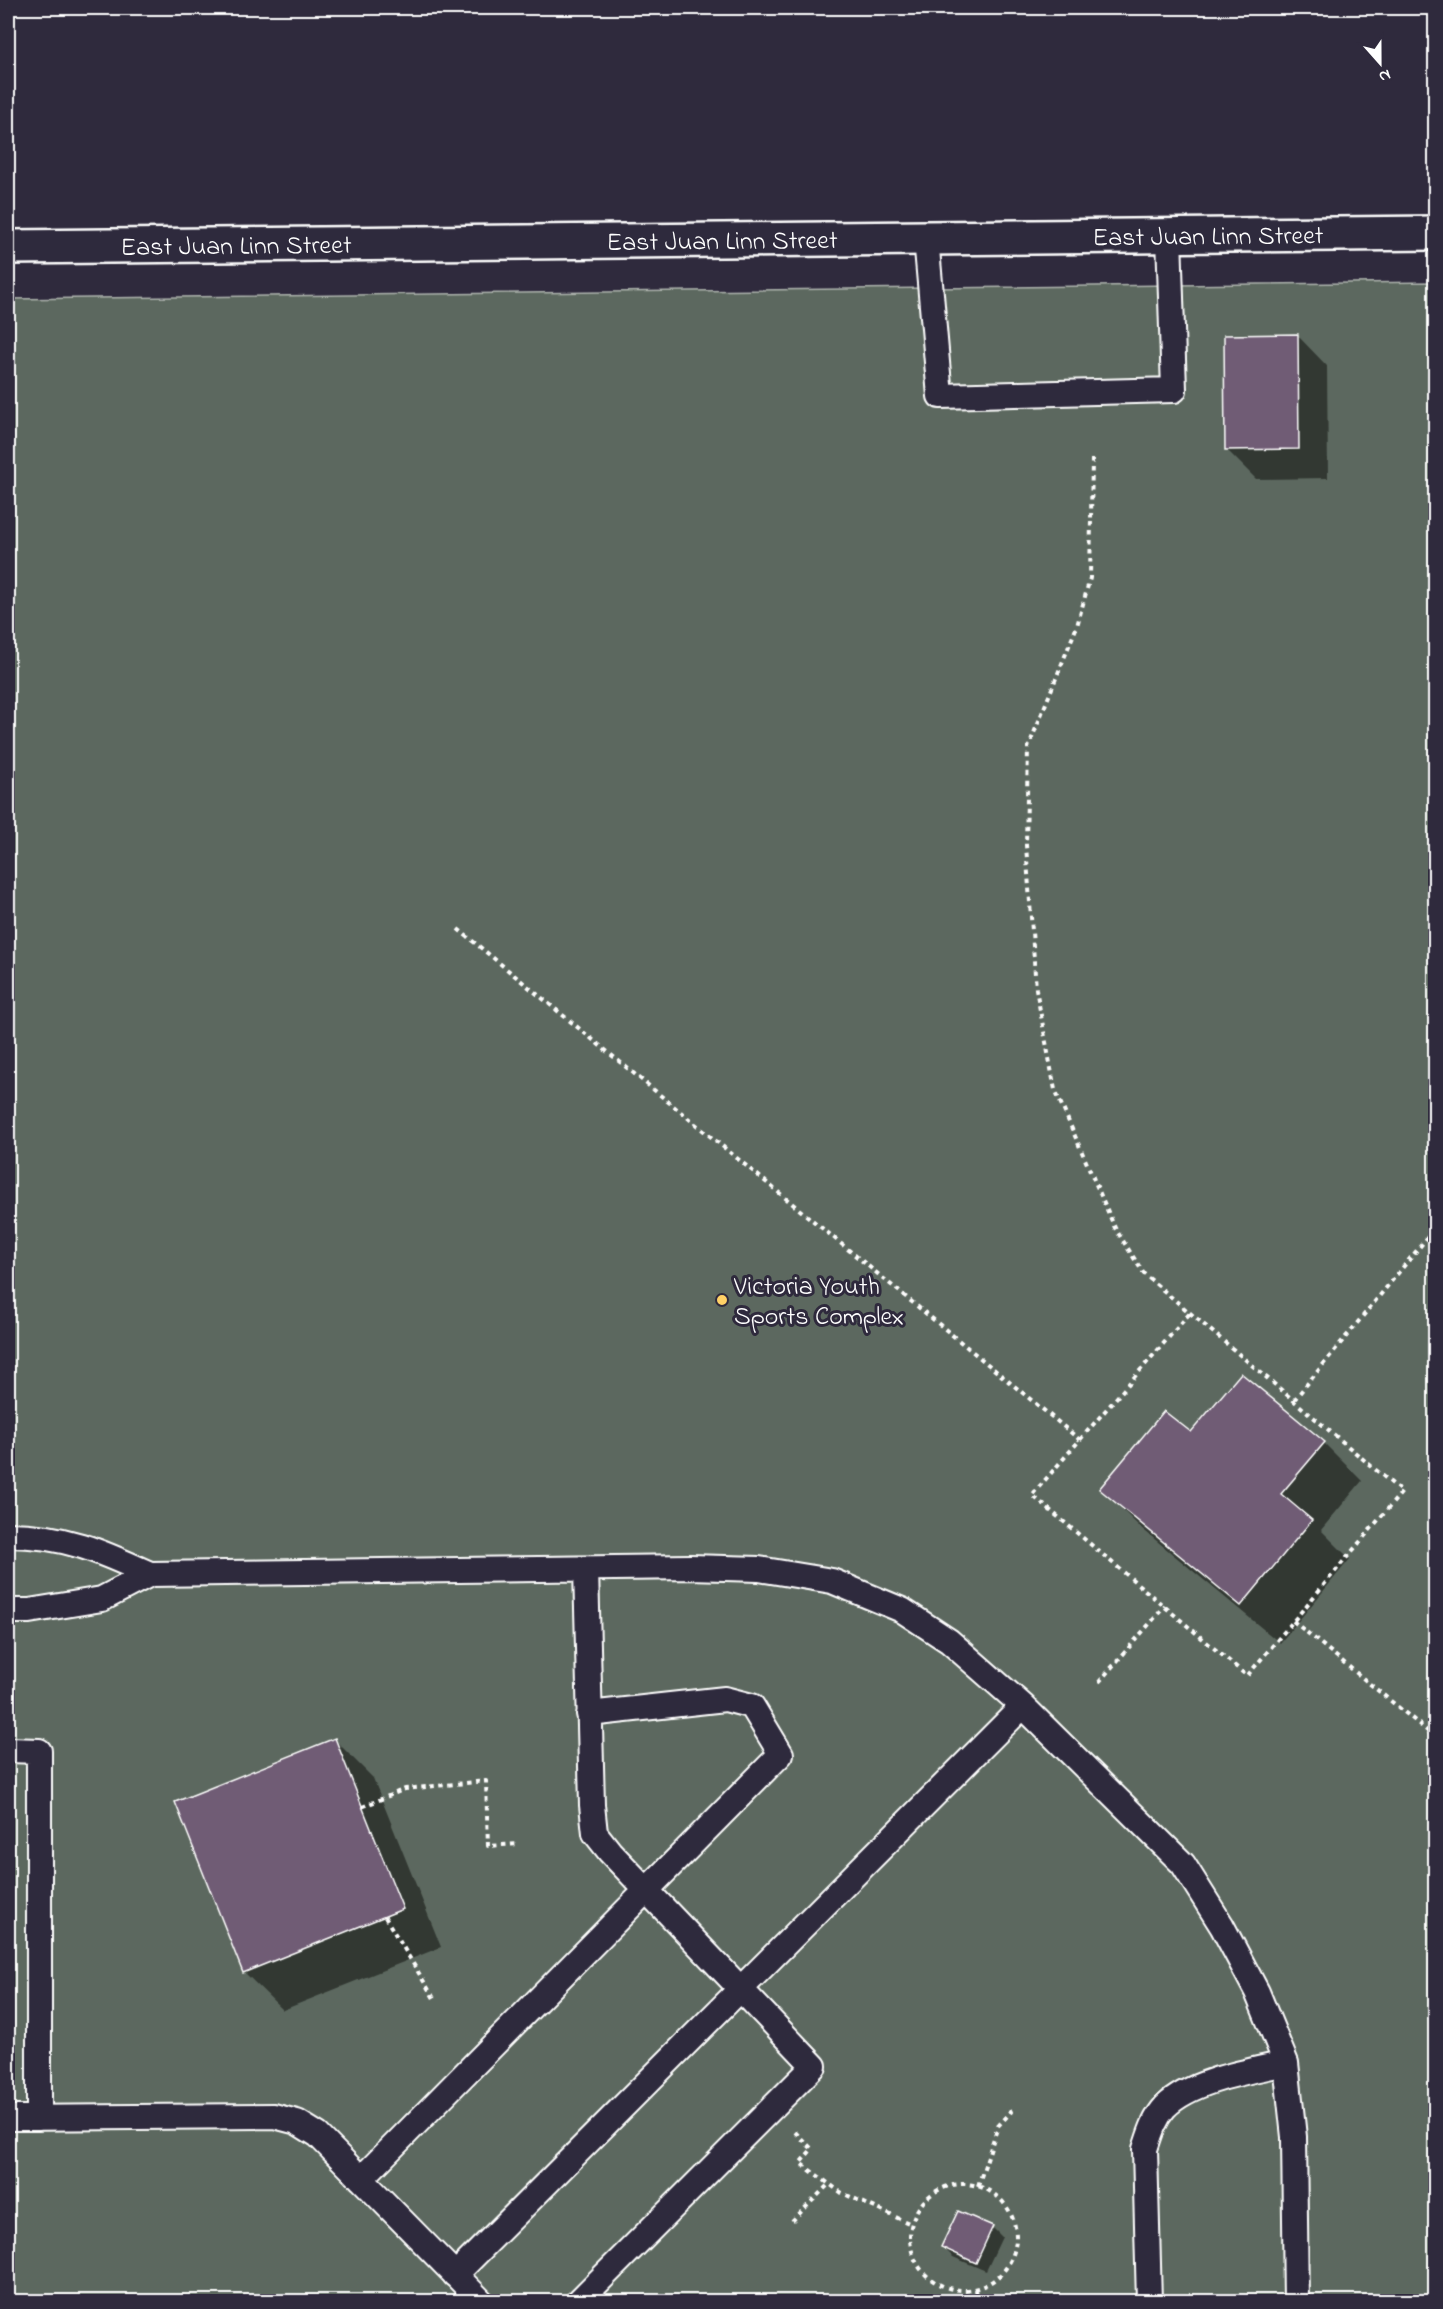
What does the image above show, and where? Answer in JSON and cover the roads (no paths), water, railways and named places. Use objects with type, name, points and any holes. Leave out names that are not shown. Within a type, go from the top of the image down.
[{"type":"street","name":"East Juan Linn Street","points":[[8,247],[1436,233]]},
{"type":"lane","points":[[926,238],[940,396],[1174,390],[1169,236]]},
{"type":"lane","points":[[8,1535],[37,1535],[92,1548],[150,1574],[759,1569],[832,1581],[902,1610],[949,1641],[1023,1706],[1183,1864],[1222,1926],[1257,1992],[1286,2063],[1294,2137],[1296,2301]]},
{"type":"lane","points":[[578,2301],[814,2066],[646,1890],[595,1833],[592,1805],[586,1569]]},
{"type":"lane","points":[[8,1611],[29,1611],[102,1599],[150,1574]]},
{"type":"lane","points":[[361,2179],[781,1754],[752,1706],[725,1699],[589,1714]]},
{"type":"lane","points":[[455,2275],[1023,1706]]},
{"type":"lane","points":[[8,1750],[39,1751],[39,2118]]},
{"type":"lane","points":[[1149,2301],[1145,2149],[1151,2128],[1165,2108],[1183,2094],[1227,2076],[1286,2063]]},
{"type":"lane","points":[[8,2118],[274,2116],[297,2122],[318,2135],[482,2301]]},
{"type":"place","name":"Victoria Youth Sports Complex","points":[[722,1300]]}]
